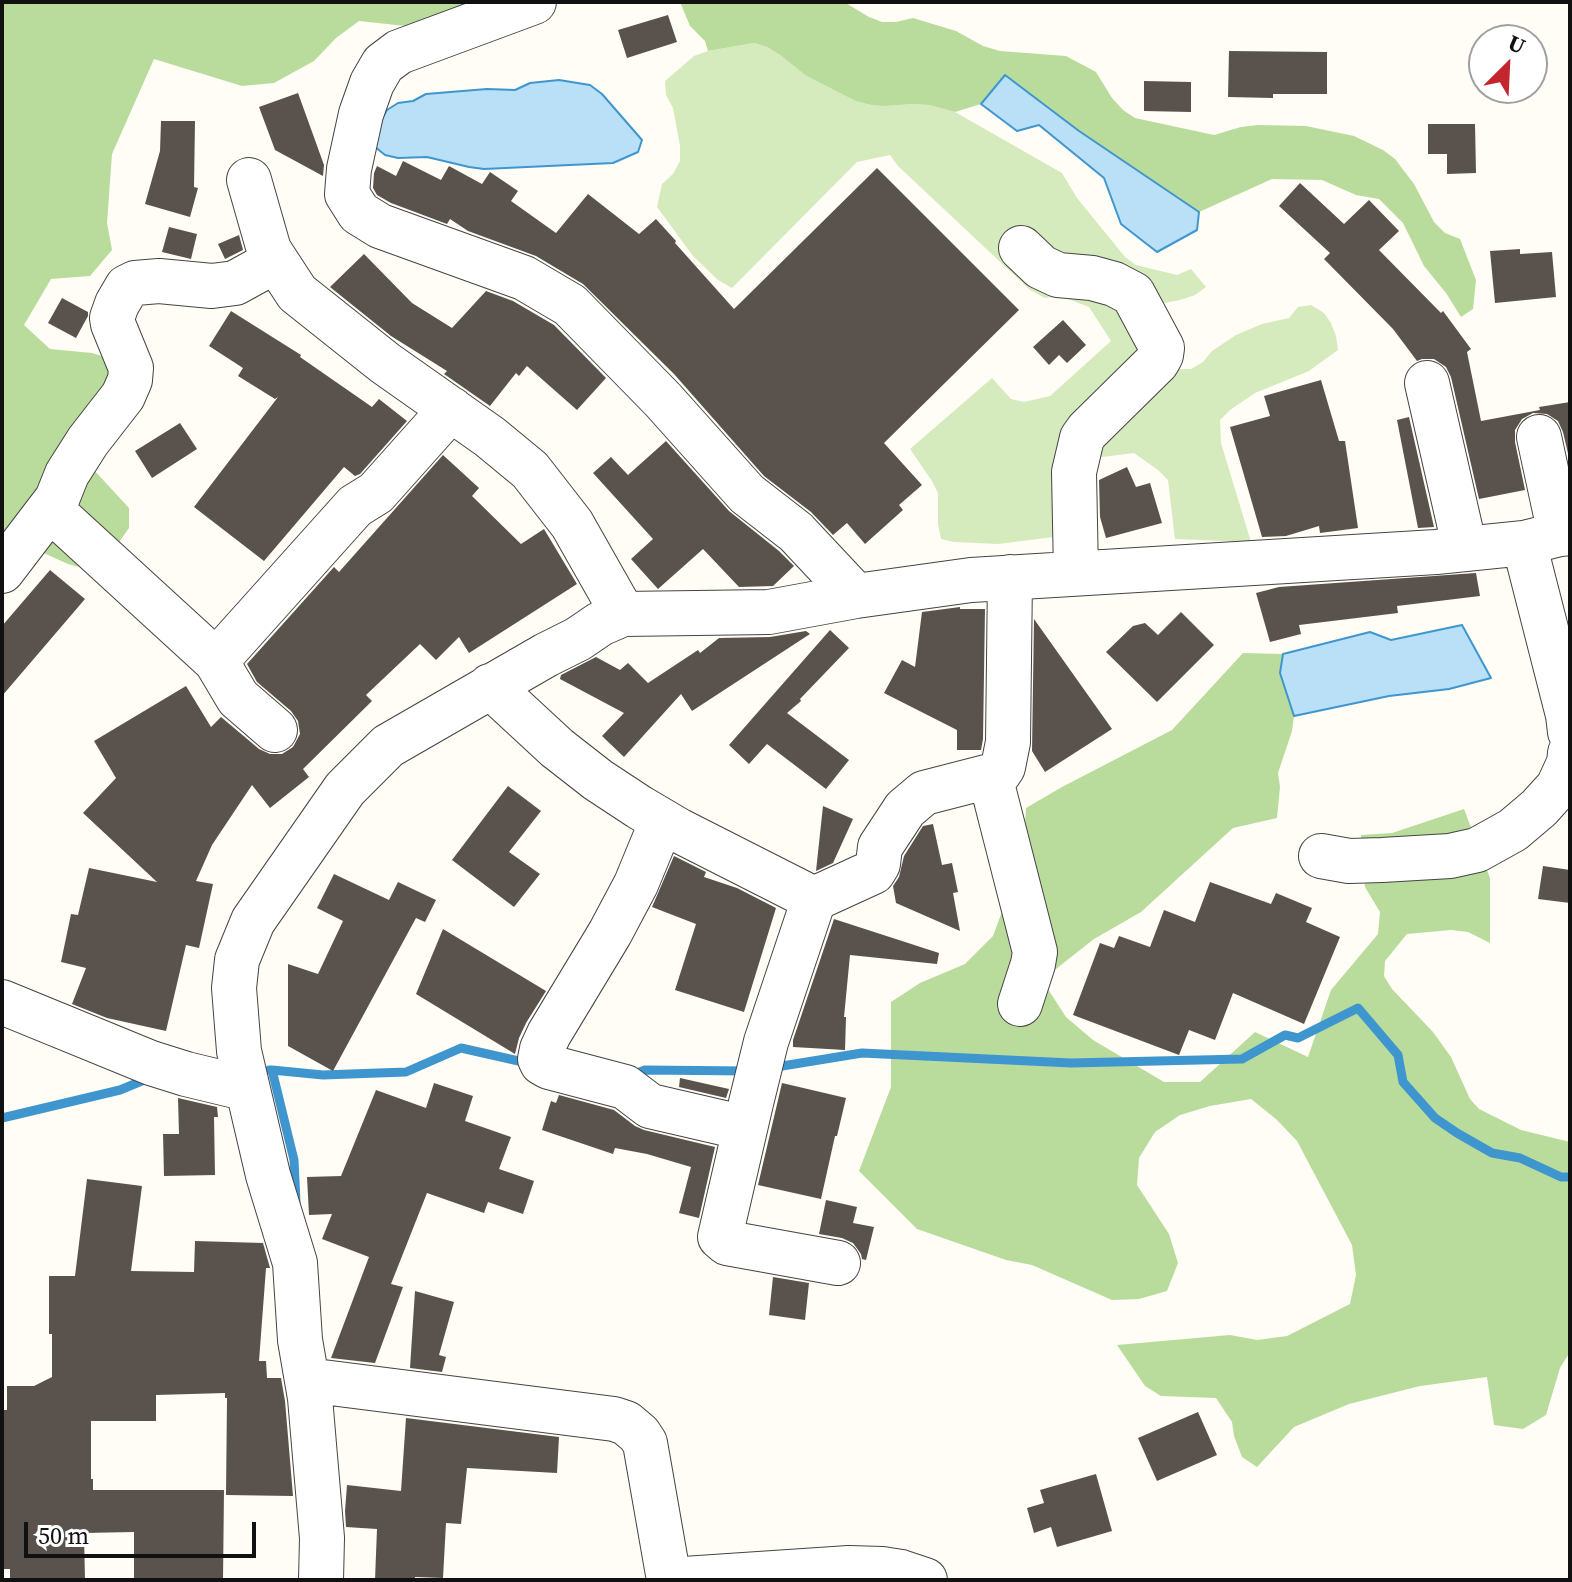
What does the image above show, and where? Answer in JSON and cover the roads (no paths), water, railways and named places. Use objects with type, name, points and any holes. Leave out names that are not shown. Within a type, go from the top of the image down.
[{"type":"street","points":[[534,2],[399,52],[383,64],[372,83],[361,114],[347,194],[359,213],[380,226],[524,278],[570,305],[654,391],[747,494],[796,532],[856,596]]},
{"type":"street","points":[[249,180],[269,250],[297,293],[385,363],[490,437],[530,470],[572,524],[623,614]]},
{"type":"street","points":[[1021,248],[1041,267],[1058,275],[1092,278],[1114,284],[1133,294],[1162,348],[1157,362],[1082,438],[1074,472],[1076,573]]},
{"type":"street","points":[[2,571],[50,509],[88,441],[123,396],[131,368],[112,318],[127,287],[135,283],[159,281],[212,286],[235,283],[275,261]]},
{"type":"street","points":[[1427,383],[1465,549]]},
{"type":"street","points":[[216,661],[355,506],[376,493],[451,409]]},
{"type":"street","points":[[1539,437],[1570,732]]},
{"type":"street","points":[[50,509],[216,661],[238,698],[275,730]]},
{"type":"street","points":[[321,1580],[322,1381],[300,1340],[295,1263],[268,1175],[244,1073],[234,988],[237,960],[253,921],[345,789],[388,746],[600,624],[623,614],[769,612],[971,580],[1465,549],[1551,537]]},
{"type":"street","points":[[838,1263],[721,1240],[766,1042],[814,899],[873,872],[878,864],[879,849],[905,809],[924,793],[990,776],[999,773],[1003,767],[1007,752],[1010,577]]},
{"type":"street","points":[[490,686],[557,748],[598,780],[662,821],[814,899]]},
{"type":"street","points":[[1321,856],[1349,861],[1382,860],[1450,856],[1477,850],[1513,830],[1539,808],[1558,787],[1570,753]]},
{"type":"street","points":[[990,776],[1035,952],[1020,1004]]},
{"type":"street","points":[[662,821],[617,921],[541,1053],[542,1063],[625,1087],[650,1106],[748,1115]]},
{"type":"street","points":[[2,1002],[168,1068],[244,1073]]},
{"type":"street","points":[[322,1381],[626,1423],[645,1443],[669,1580],[849,1568],[882,1569],[925,1580]]},
{"type":"water","points":[[1005,75],[1079,131],[1199,212],[1197,230],[1157,252],[1121,224],[1104,178],[1039,125],[1017,131],[981,104]]},
{"type":"water","points":[[559,80],[590,85],[602,94],[642,140],[638,152],[613,163],[484,169],[427,157],[398,158],[385,155],[374,146],[378,125],[387,110],[398,103],[413,101],[426,94],[515,90],[530,83]]},
{"type":"water","points":[[1462,625],[1491,678],[1449,689],[1389,696],[1294,716],[1280,673],[1283,654],[1370,632],[1391,640]]},
{"type":"waterway","points":[[770,1068],[862,1053],[1071,1063],[1242,1059],[1285,1035],[1298,1038],[1358,1008],[1398,1055],[1403,1082],[1435,1118],[1492,1153],[1520,1158],[1561,1177],[1570,1177]]},
{"type":"waterway","points":[[272,1070],[323,1075],[406,1072],[461,1048],[523,1062],[528,1058]]},
{"type":"waterway","points":[[269,1070],[272,1070],[294,1160],[296,1202]]},
{"type":"waterway","points":[[632,1075],[645,1070],[748,1071]]},
{"type":"waterway","points":[[2,1118],[120,1090],[149,1078]]}]
